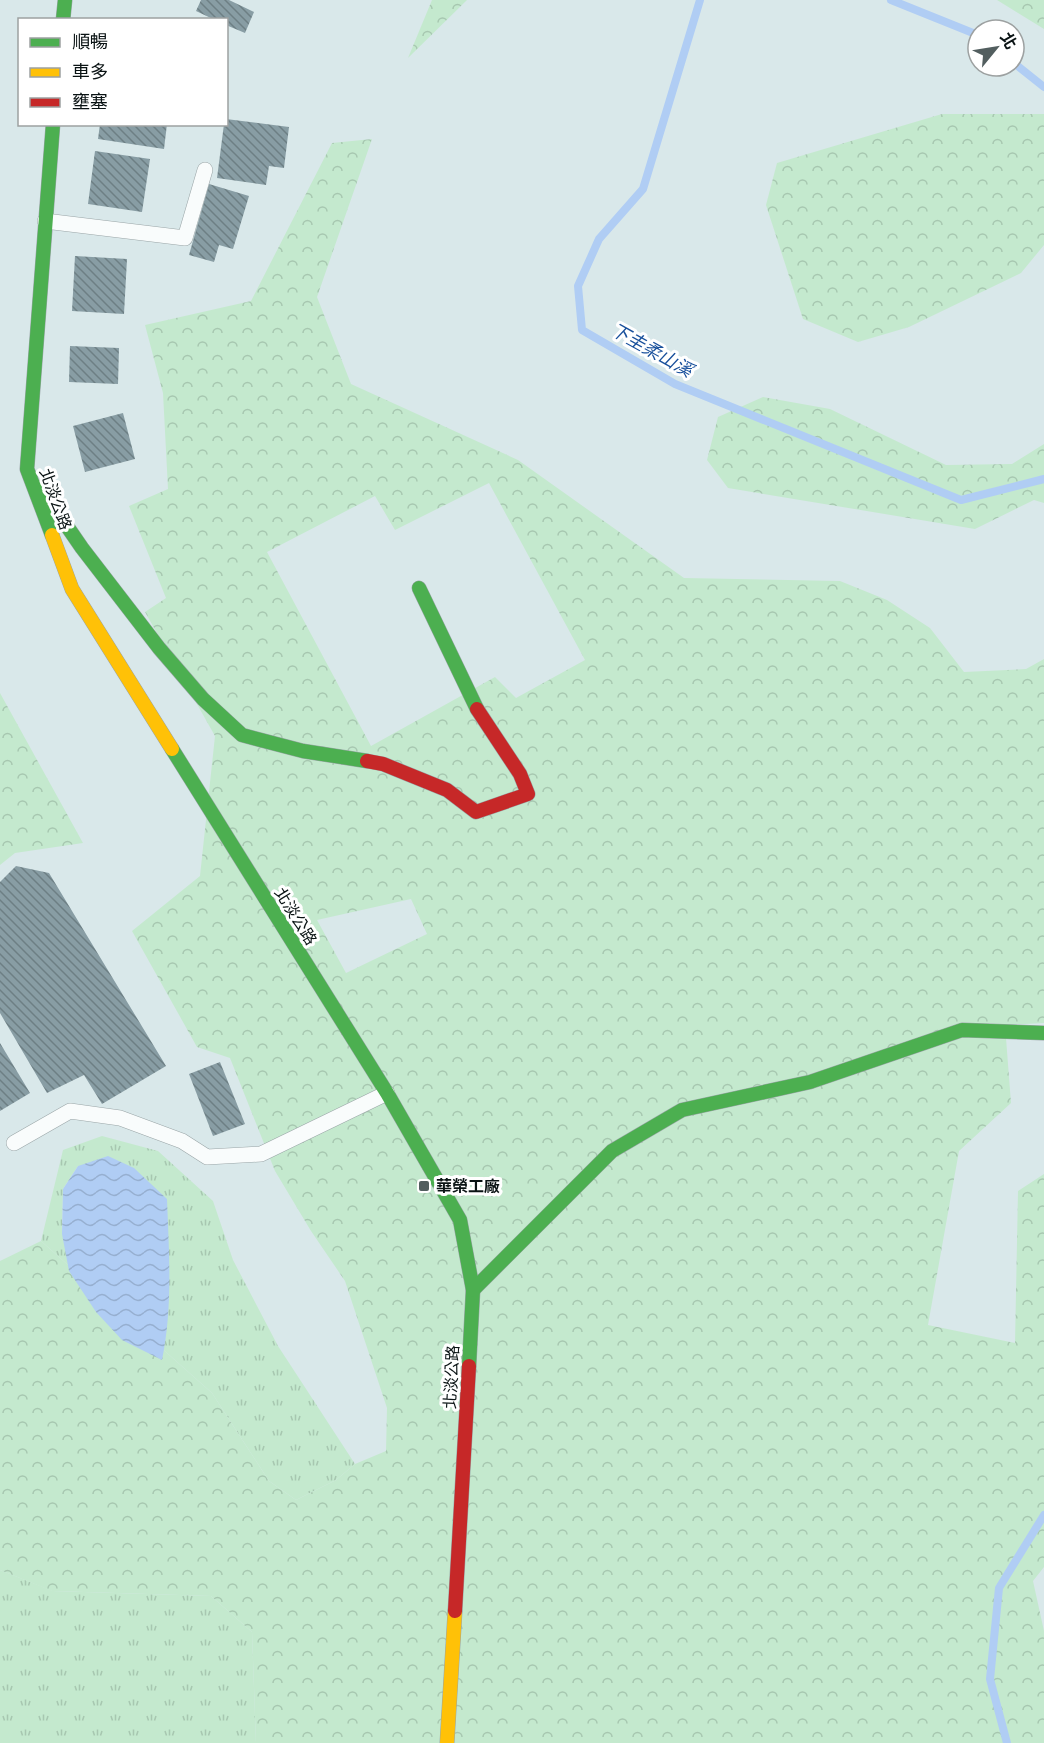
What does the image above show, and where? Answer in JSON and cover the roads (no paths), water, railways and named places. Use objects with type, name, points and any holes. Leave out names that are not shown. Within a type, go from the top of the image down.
[{"type":"main road","points":[[63,18],[65,0]]},
{"type":"main road","name":"北淡公路","points":[[53,126],[27,469],[72,589],[387,1093],[460,1220],[473,1290],[447,1743]]},
{"type":"main road","points":[[27,469],[82,548],[159,648],[203,699],[242,735],[303,752],[383,764],[447,790],[476,813],[528,794],[520,774],[482,719],[419,588]]},
{"type":"main road","points":[[473,1290],[612,1151],[682,1110],[810,1082],[963,1030],[1044,1033]]},
{"type":"lane","points":[[45,221],[185,238],[205,170]]},
{"type":"lane","points":[[14,1143],[70,1110],[120,1118],[182,1141],[207,1156],[261,1154],[387,1093]]},
{"type":"water","points":[[108,1156],[134,1168],[167,1199],[169,1300],[162,1360],[122,1340],[96,1312],[69,1271],[62,1234],[63,1189],[78,1166]]},
{"type":"waterway","name":"下圭柔山溪","points":[[700,0],[643,189],[599,239],[578,286],[582,330],[675,384],[961,500],[1044,479]]},
{"type":"waterway","name":"下圭柔山溪","points":[[891,0],[966,30]]},
{"type":"waterway","name":"下圭柔山溪","points":[[1026,73],[1044,87]]},
{"type":"waterway","name":"下圭柔山溪","points":[[1007,1743],[990,1679],[999,1588],[1044,1515]]},
{"type":"place","name":"華榮工廠","points":[[424,1186]]}]
